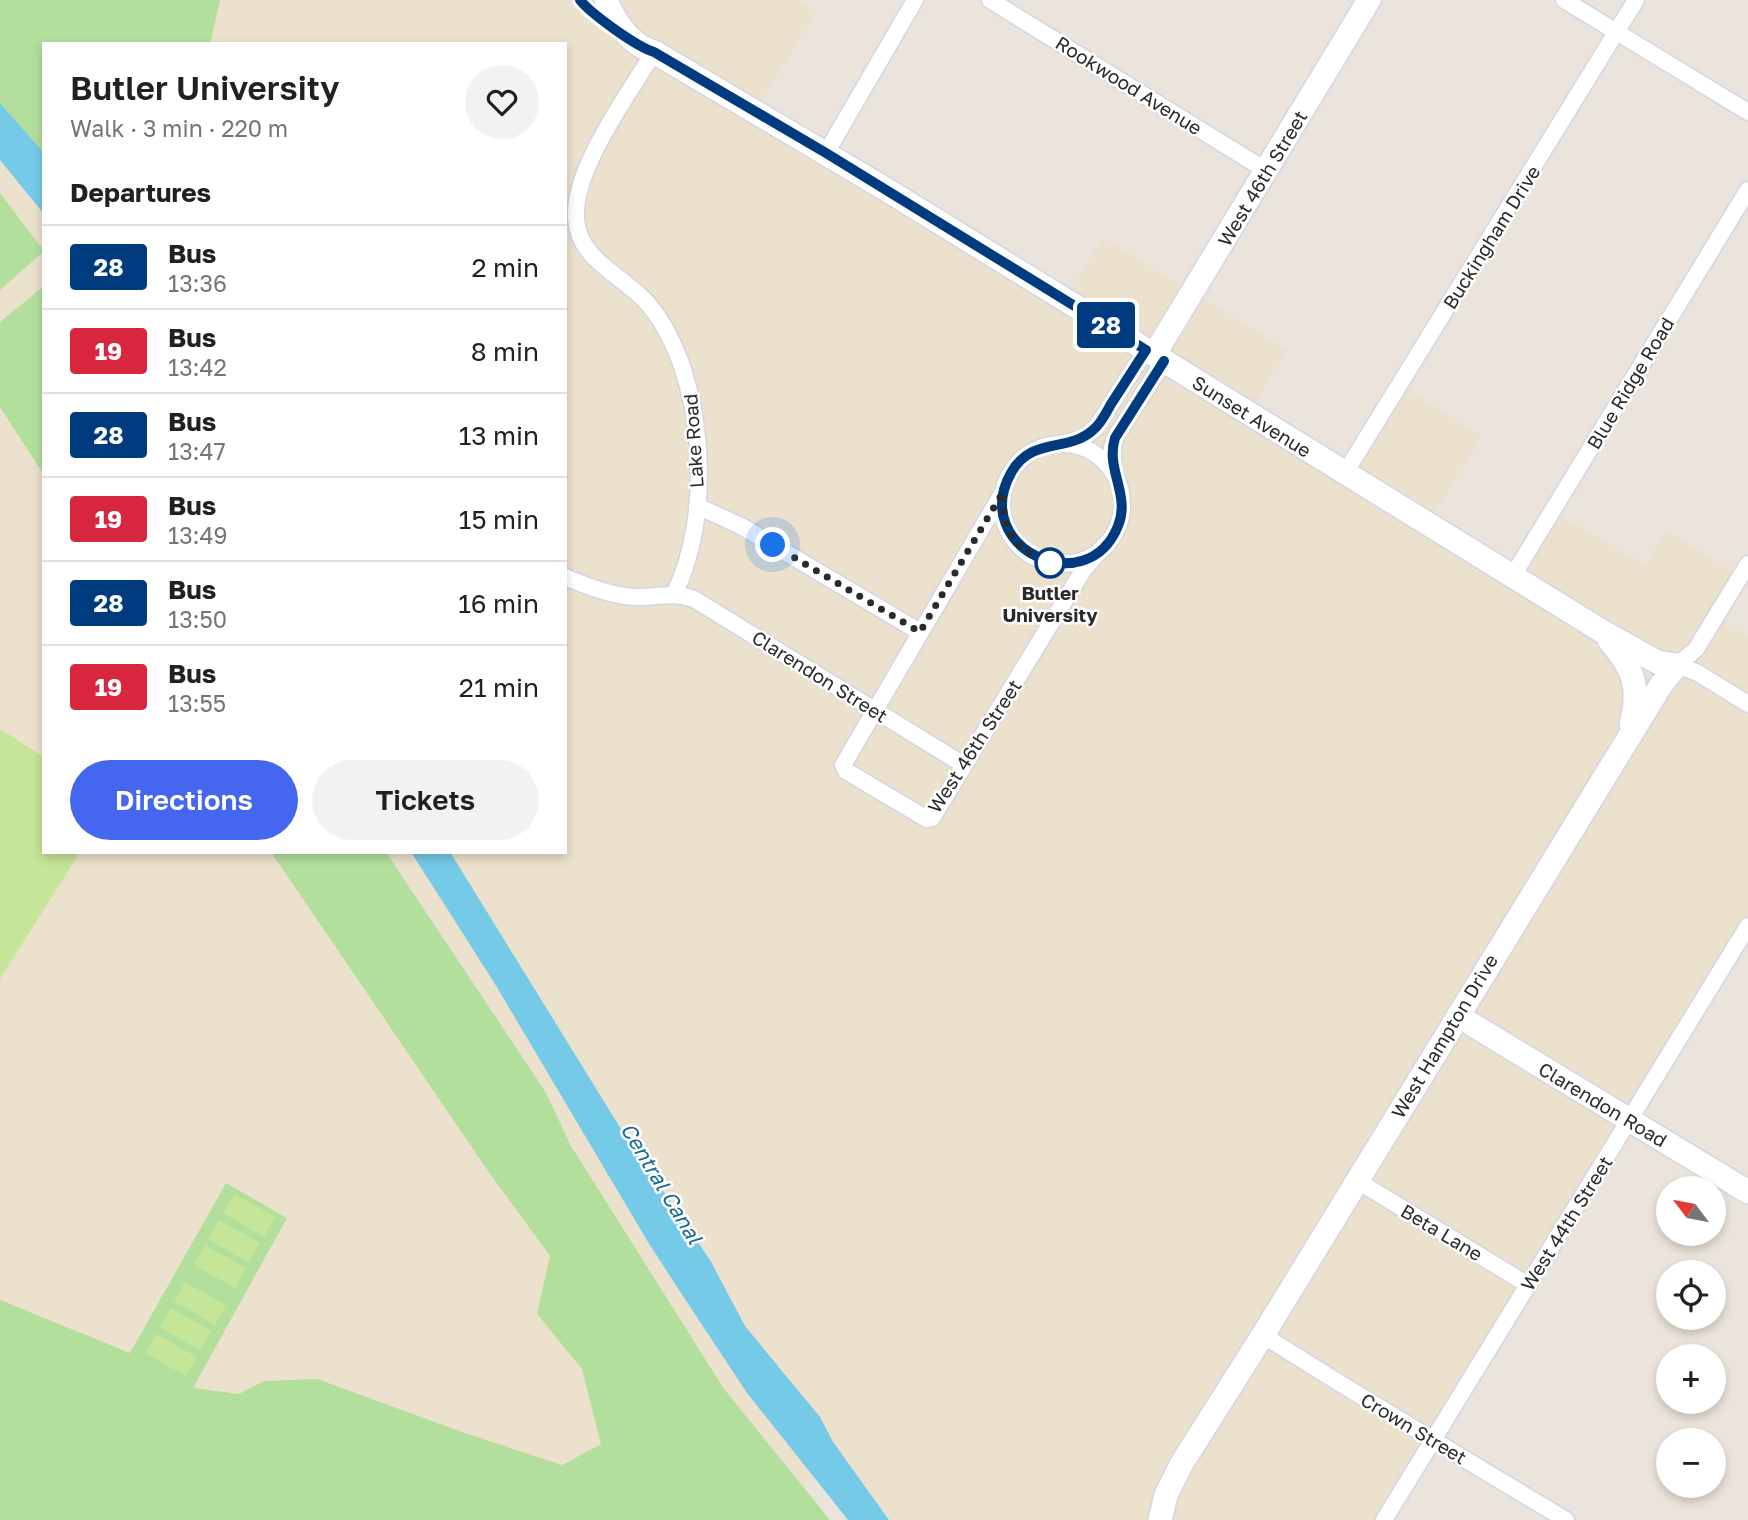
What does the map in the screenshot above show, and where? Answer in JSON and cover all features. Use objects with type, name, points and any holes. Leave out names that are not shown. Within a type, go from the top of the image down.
[{"type":"street","name":"Sunset Avenue","points":[[606,0],[629,37],[643,49],[654,52],[826,153],[1600,630],[1657,662],[1695,671],[1748,704]]},
{"type":"street","name":"Sunset Avenue","points":[[617,0],[654,52]]},
{"type":"street","points":[[826,153],[915,0]]},
{"type":"street","name":"Rookwood Avenue","points":[[990,0],[1267,171]]},
{"type":"street","name":"West 46th Street","points":[[1154,355],[1095,429],[1082,439],[1041,447],[1024,457],[1010,474],[1003,492],[844,761],[846,771],[928,819],[932,818],[1084,569],[1113,536],[1119,525],[1121,490],[1114,473],[1112,448],[1154,355],[1369,0]]},
{"type":"street","points":[[1564,0],[1748,112]]},
{"type":"street","name":"Buckingham Drive","points":[[1345,473],[1636,0]]},
{"type":"street","name":"Lake Road","points":[[654,52],[591,157],[582,177],[576,203],[576,222],[580,239],[589,252],[641,296],[663,323],[685,372],[691,396],[696,443],[697,506],[692,547],[674,594]]},
{"type":"street","name":"Blue Ridge Road","points":[[1513,577],[1748,190]]},
{"type":"street","points":[[1062,444],[1088,449],[1103,459],[1114,473]]},
{"type":"street","points":[[1003,492],[1002,511],[1007,529],[1018,544],[1032,556],[1050,563],[1077,562],[1101,550],[1113,536]]},
{"type":"street","points":[[697,506],[751,532],[920,632]]},
{"type":"street","name":"West Hampton Drive","points":[[1160,1520],[1166,1495],[1178,1471],[1626,740],[1661,684],[1676,665],[1696,649],[1748,564]]},
{"type":"street","points":[[567,578],[628,596],[674,594]]},
{"type":"street","name":"Clarendon Street","points":[[674,594],[698,601],[964,765]]},
{"type":"street","points":[[1600,630],[1624,659],[1634,681],[1635,710],[1626,740]]},
{"type":"street","name":"West 44th Street","points":[[1384,1520],[1748,926]]},
{"type":"street","name":"Clarendon Road","points":[[1458,1016],[1748,1192]]},
{"type":"street","name":"Beta Lane","points":[[1356,1180],[1528,1285]]},
{"type":"street","name":"Crown Street","points":[[1263,1335],[1566,1520]]},
{"type":"shaded area","name":"Butler University","points":[[0,0],[799,0],[817,11],[754,112],[1064,299],[1103,238],[1287,350],[1248,414],[1344,473],[1401,386],[1482,436],[1428,524],[1513,577],[1552,511],[1645,565],[1666,530],[1738,575],[1716,616],[1748,636],[1748,923],[1381,1520],[889,1520],[833,1443],[787,1520],[0,1520]]},
{"type":"green space","points":[[0,0],[220,0],[210,42],[42,42],[42,151],[0,103]]},
{"type":"green space","points":[[0,193],[42,248],[42,253],[0,290]]},
{"type":"green space","points":[[42,288],[42,472],[0,407],[0,322]]},
{"type":"green space","points":[[0,729],[42,756],[42,854],[79,854],[0,979]]},
{"type":"green space","points":[[272,854],[387,854],[545,1091],[571,1146],[724,1389],[830,1520],[0,1520],[0,1300],[130,1353],[226,1183],[287,1218],[193,1388],[239,1394],[264,1381],[317,1379],[562,1465],[601,1444],[582,1369],[537,1314],[550,1256],[488,1171]]},
{"type":"green space","points":[[234,1194],[275,1217],[264,1237],[223,1213]]},
{"type":"green space","points":[[219,1220],[260,1243],[249,1263],[208,1239]]},
{"type":"green space","points":[[205,1245],[246,1268],[235,1288],[194,1265]]},
{"type":"green space","points":[[185,1282],[226,1305],[215,1325],[174,1301]]},
{"type":"green space","points":[[171,1308],[211,1331],[200,1350],[159,1327]]},
{"type":"green space","points":[[156,1334],[197,1357],[186,1376],[145,1353]]},
{"type":"water","points":[[0,103],[42,151],[42,212],[0,160]]},
{"type":"water","points":[[412,854],[451,854],[621,1129],[710,1260],[745,1326],[820,1417],[833,1442],[889,1520],[848,1520],[747,1393],[648,1242],[495,984]]},
{"type":"bus line","name":"28","points":[[580,0],[588,10],[643,49],[654,52],[826,153],[1146,350],[1095,429],[1082,439],[1036,450],[1018,462],[1010,474],[1003,492],[1002,511],[1007,529],[1018,544],[1032,556],[1050,563],[1068,564],[1086,559],[1101,550],[1113,536],[1121,517],[1122,499],[1114,473],[1112,448],[1115,438],[1164,361]]},
{"type":"place","name":"Butler University","points":[[1050,563]]},
{"type":"route","points":[[773,545],[920,632],[1003,492],[1002,511],[1007,529],[1018,544],[1032,556],[1050,563]]},
{"type":"water label","name":"Central Canal","points":[[662,1183]]}]
